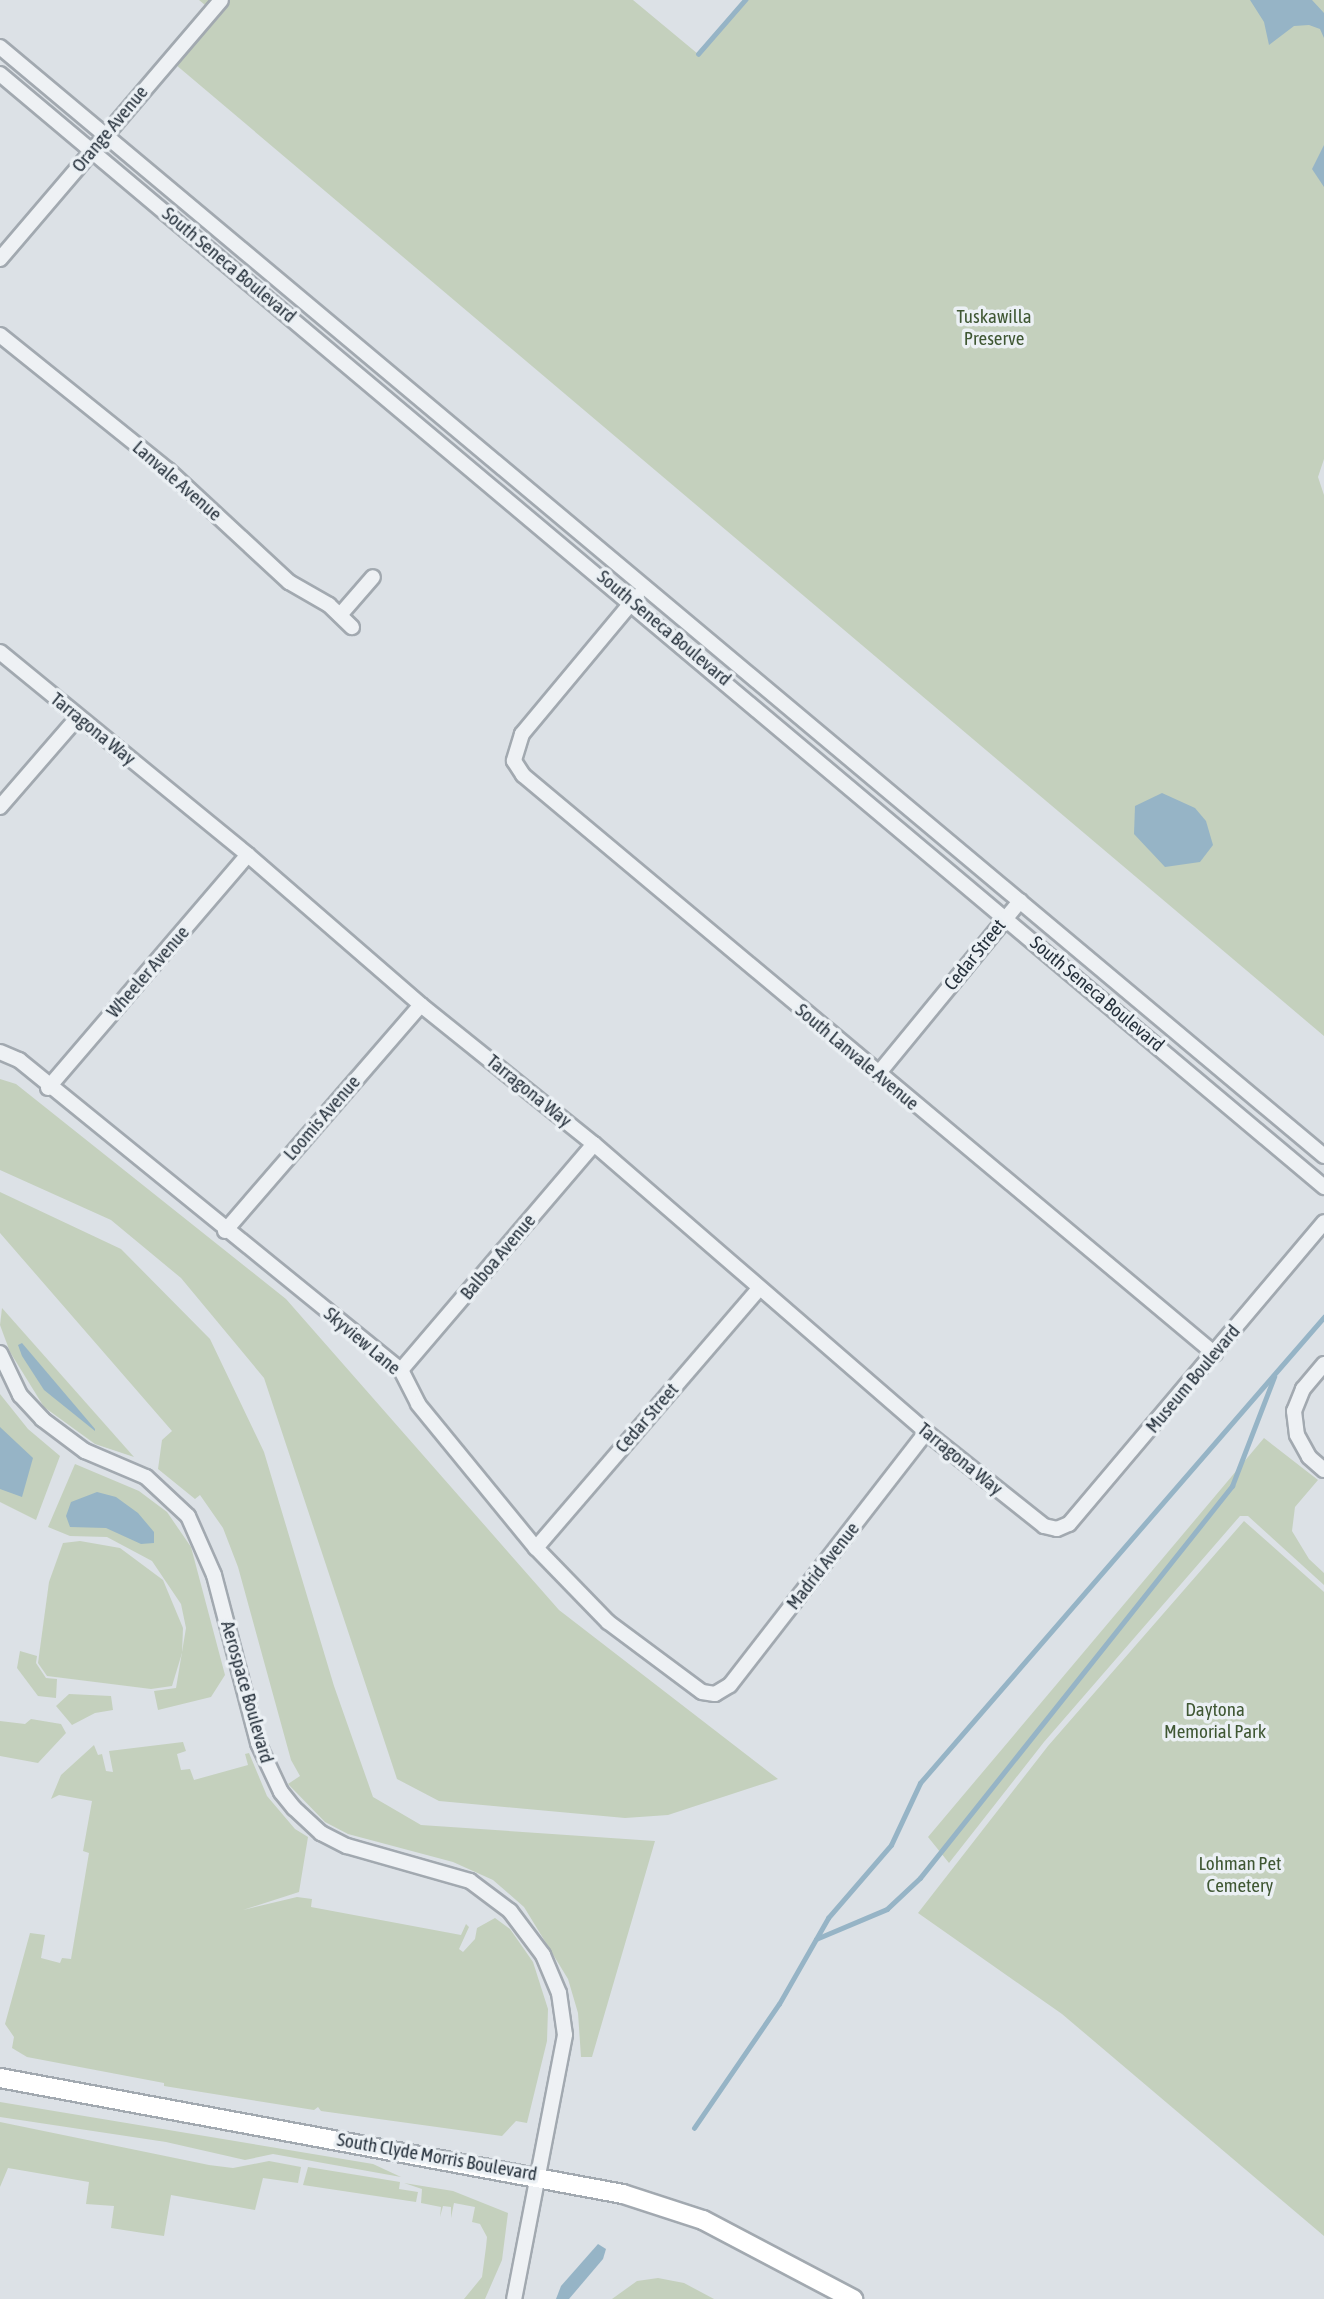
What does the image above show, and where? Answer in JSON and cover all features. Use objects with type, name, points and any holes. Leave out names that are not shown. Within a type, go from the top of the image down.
[{"type":"main road","name":"South Clyde Morris Boulevard","points":[[0,2078],[540,2176],[624,2194],[703,2220],[853,2299]]},
{"type":"street","name":"Orange Avenue","points":[[0,259],[220,0]]},
{"type":"street","name":"South Seneca Boulevard","points":[[0,47],[1324,1156]]},
{"type":"street","name":"South Seneca Boulevard","points":[[0,74],[632,601],[1174,1057],[1324,1187]]},
{"type":"street","points":[[276,304],[288,288]]},
{"type":"street","name":"Lanvale Avenue","points":[[0,335],[168,470],[289,582],[340,615],[352,627]]},
{"type":"street","points":[[467,464],[480,449]]},
{"type":"street","points":[[340,615],[373,577]]},
{"type":"street","points":[[632,601],[644,587]]},
{"type":"street","name":"South Lanvale Avenue","points":[[632,601],[522,734],[514,750],[514,761],[523,775],[1215,1354]]},
{"type":"street","name":"Tarragona Way","points":[[0,652],[248,855],[421,1005],[594,1144],[926,1432],[1044,1526],[1057,1529]]},
{"type":"street","points":[[0,807],[79,718]]},
{"type":"street","points":[[822,762],[835,747]]},
{"type":"street","name":"Wheeler Avenue","points":[[48,1088],[248,855]]},
{"type":"street","name":"Cedar Street","points":[[878,1074],[1020,901]]},
{"type":"street","name":"Loomis Avenue","points":[[225,1231],[421,1005]]},
{"type":"street","points":[[1174,1057],[1187,1041]]},
{"type":"street","name":"Skyview Lane","points":[[0,1052],[19,1060],[48,1088],[401,1370],[418,1404],[536,1548],[608,1622],[702,1692],[715,1694]]},
{"type":"street","name":"Balboa Avenue","points":[[401,1370],[594,1144]]},
{"type":"street","name":"Museum Boulevard","points":[[1057,1529],[1069,1524],[1324,1222]]},
{"type":"street","name":"Cedar Street","points":[[536,1548],[759,1289]]},
{"type":"street","name":"Aerospace Boulevard","points":[[0,1353],[20,1395],[42,1419],[85,1451],[146,1477],[188,1516],[215,1575],[258,1743],[281,1792],[294,1808],[321,1833],[347,1846],[470,1881],[510,1911],[532,1937],[556,1981],[565,2035],[540,2176],[514,2299]]},
{"type":"street","points":[[1324,1364],[1303,1389],[1294,1411],[1297,1435],[1309,1457],[1324,1470]]},
{"type":"street","name":"Madrid Avenue","points":[[715,1694],[730,1685],[926,1432]]},
{"type":"green space","name":"Tuskawilla Preserve","points":[[199,0],[633,0],[698,54],[745,0],[1324,0],[1324,459],[1318,477],[1324,495],[1324,1036],[169,59],[211,10]]},
{"type":"green space","points":[[0,1079],[16,1084],[286,1299],[559,1610],[778,1779],[668,1815],[625,1818],[439,1801],[397,1779],[264,1378],[181,1278],[111,1220],[0,1170]]},
{"type":"green space","points":[[0,1192],[121,1249],[210,1339],[264,1452],[334,1686],[373,1797],[421,1825],[655,1841],[592,2057],[581,2057],[578,2013],[568,1979],[524,1907],[493,1880],[453,1862],[348,1834],[325,1822],[288,1784],[300,1776],[291,1760],[238,1567],[223,1528],[200,1495],[195,1499],[158,1469],[162,1440],[172,1431],[0,1233]]},
{"type":"green space","points":[[2,1308],[134,1457],[95,1444],[44,1407],[10,1352],[0,1325]]},
{"type":"green space","points":[[0,1394],[28,1429],[60,1456],[36,1520],[0,1502]]},
{"type":"green space","points":[[1264,1438],[1318,1480],[1295,1507],[1292,1531],[1309,1559],[1324,1573],[1324,1585],[1248,1516],[1240,1516],[1044,1742],[949,1863],[928,1837]]},
{"type":"green space","points":[[75,1464],[139,1491],[167,1512],[191,1547],[225,1675],[211,1697],[158,1710],[154,1691],[176,1688],[186,1628],[181,1604],[152,1561],[107,1537],[70,1536],[48,1527]]},
{"type":"green space","name":"Daytona Memorial Park","points":[[1244,1521],[1324,1592],[1324,2236],[1062,2014],[918,1913],[1048,1746]]},
{"type":"green space","points":[[80,1541],[120,1548],[163,1580],[183,1628],[182,1653],[172,1686],[151,1689],[47,1676],[38,1663],[49,1582],[63,1543]]},
{"type":"green space","points":[[20,1651],[37,1656],[36,1663],[46,1678],[57,1679],[56,1698],[38,1696],[17,1668]]},
{"type":"green space","points":[[69,1694],[111,1696],[113,1710],[95,1713],[72,1725],[56,1706]]},
{"type":"green space","points":[[31,1719],[61,1724],[66,1733],[38,1763],[0,1756],[0,1721],[25,1724]]},
{"type":"green space","points":[[183,1742],[186,1751],[177,1754],[181,1770],[190,1769],[194,1780],[248,1765],[245,1754],[249,1753],[267,1796],[295,1829],[308,1837],[299,1892],[243,1910],[297,1897],[312,1899],[311,1907],[461,1935],[466,1924],[469,1927],[459,1949],[463,1952],[475,1939],[477,1928],[495,1918],[510,1929],[533,1962],[548,2009],[547,2041],[527,2123],[516,2121],[502,2136],[321,2111],[318,2107],[314,2110],[164,2086],[164,2083],[27,2057],[12,2048],[14,2037],[5,2024],[30,1933],[45,1935],[41,1958],[60,1963],[62,1958],[71,1959],[89,1853],[83,1851],[92,1801],[59,1795],[51,1799],[61,1775],[94,1745],[98,1755],[102,1754],[106,1771],[113,1772],[109,1751]]},
{"type":"green space","points":[[0,2102],[373,2164],[401,2177],[273,2154],[245,2160],[166,2142],[0,2117]]},
{"type":"green space","points":[[0,2122],[209,2165],[233,2168],[269,2161],[301,2167],[298,2183],[263,2178],[255,2210],[171,2195],[164,2236],[143,2233],[111,2228],[114,2206],[86,2204],[89,2182],[8,2168],[0,2187]]},
{"type":"green space","points":[[308,2167],[400,2182],[399,2189],[418,2192],[416,2202],[303,2185]]},
{"type":"green space","points":[[404,2183],[453,2191],[508,2213],[502,2260],[485,2299],[464,2299],[482,2277],[486,2247],[487,2237],[480,2224],[472,2222],[475,2207],[454,2203],[451,2218],[451,2207],[443,2206],[440,2217],[441,2207],[421,2203],[422,2189]]},
{"type":"green space","points":[[658,2278],[684,2283],[714,2299],[612,2299],[637,2281]]},
{"type":"water","points":[[1250,0],[1312,0],[1324,13],[1324,38],[1320,29],[1309,25],[1294,26],[1269,45],[1264,22]]},
{"type":"water","points":[[1324,145],[1324,187],[1312,169]]},
{"type":"water","points":[[1162,793],[1195,808],[1206,821],[1213,845],[1200,862],[1165,867],[1134,834],[1135,806]]},
{"type":"water","points":[[22,1343],[95,1431],[44,1390],[22,1356],[18,1345]]},
{"type":"water","points":[[0,1427],[33,1458],[22,1497],[0,1489]]},
{"type":"water","points":[[97,1492],[116,1497],[138,1513],[154,1532],[154,1543],[141,1544],[106,1528],[70,1527],[66,1516],[71,1502]]},
{"type":"water","points":[[598,2244],[606,2249],[603,2259],[569,2299],[556,2299],[561,2286]]},
{"type":"waterway","points":[[698,54],[745,0]]},
{"type":"waterway","points":[[694,2128],[779,2004],[828,1918],[891,1845],[920,1783],[1324,1317]]},
{"type":"waterway","points":[[816,1939],[887,1909],[920,1878],[1232,1486],[1274,1377]]},
{"type":"park label","name":"Lohman Pet Cemetery","points":[[1240,1875]]}]
